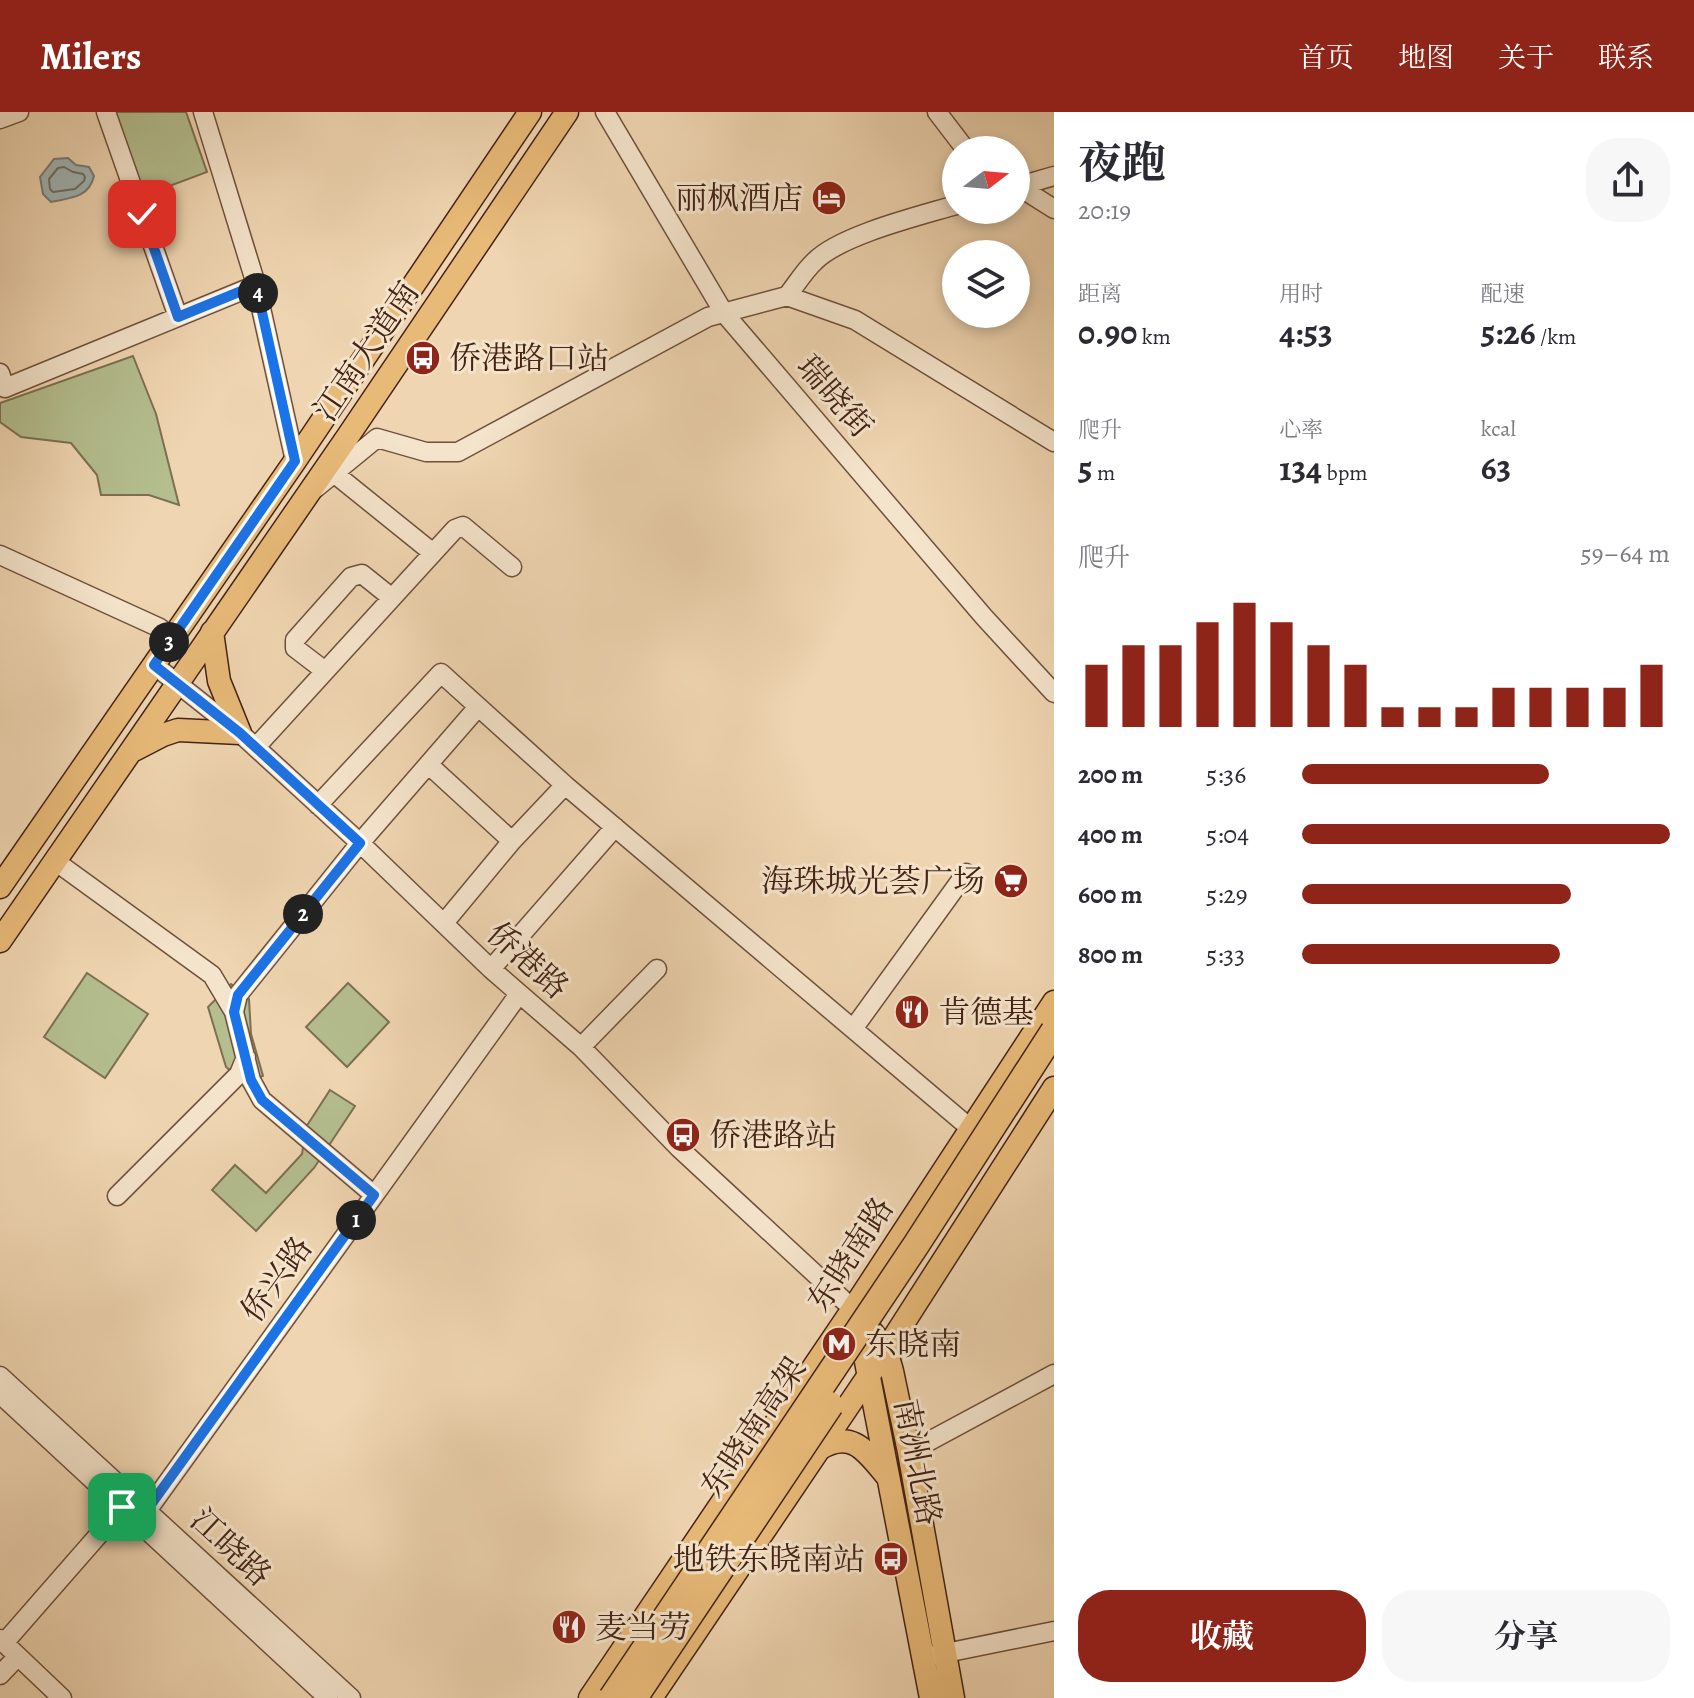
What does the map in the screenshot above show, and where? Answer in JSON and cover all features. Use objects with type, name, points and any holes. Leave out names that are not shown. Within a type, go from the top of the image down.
[{"type":"highway","name":"东晓南高架","points":[[612,1698],[916,1245],[1054,1031]]},
{"type":"highway","name":"东晓南高架","points":[[634,1698],[934,1251],[1054,1061]]},
{"type":"main road","name":"江南大道南","points":[[0,887],[295,461],[530,112]]},
{"type":"main road","name":"江南大道南","points":[[0,941],[308,495],[567,112]]},
{"type":"main road","points":[[212,632],[219,681],[248,740]]},
{"type":"main road","points":[[129,753],[178,730],[248,740]]},
{"type":"main road","name":"东晓南路","points":[[590,1698],[853,1309],[1054,1002]]},
{"type":"main road","points":[[651,1698],[886,1350],[1054,1088]]},
{"type":"main road","name":"南洲北路","points":[[853,1309],[886,1350],[904,1426],[934,1656],[931,1698]]},
{"type":"main road","name":"南洲北路","points":[[853,1309],[888,1477],[934,1656],[953,1698]]},
{"type":"main road","points":[[819,1449],[839,1440],[849,1441],[871,1457],[888,1477]]},
{"type":"main road","points":[[763,1443],[790,1456],[803,1474]]},
{"type":"street","points":[[0,119],[19,112]]},
{"type":"street","points":[[106,112],[178,317]]},
{"type":"street","points":[[203,112],[256,285],[295,461]]},
{"type":"street","name":"瑞晓街","points":[[605,112],[724,313],[984,617],[1054,693]]},
{"type":"street","points":[[937,112],[955,136]]},
{"type":"street","points":[[1030,182],[1054,176]]},
{"type":"street","points":[[1030,194],[1054,209]]},
{"type":"street","points":[[787,296],[815,260],[841,244],[942,209]]},
{"type":"street","points":[[2,383],[256,285]]},
{"type":"street","points":[[308,495],[377,438],[426,452],[458,452],[708,317],[787,296],[855,320],[1054,442]]},
{"type":"street","points":[[335,474],[433,553]]},
{"type":"street","points":[[248,740],[325,671],[455,529],[463,526],[512,567]]},
{"type":"street","points":[[0,555],[160,628]]},
{"type":"street","points":[[325,671],[295,648],[295,640],[351,577],[362,574],[392,598]]},
{"type":"street","name":"侨港路","points":[[154,665],[248,740],[360,843],[491,969],[581,1047],[679,1148],[853,1309]]},
{"type":"street","points":[[318,805],[441,673],[565,785],[970,1128]]},
{"type":"street","points":[[234,1012],[238,995],[360,843],[478,707]]},
{"type":"street","points":[[429,765],[512,841]]},
{"type":"street","points":[[444,923],[512,841],[565,785]]},
{"type":"street","points":[[491,969],[615,827]]},
{"type":"street","points":[[55,861],[212,975],[234,1012],[251,1080],[262,1100],[374,1195]]},
{"type":"street","points":[[853,1029],[966,873]]},
{"type":"street","points":[[581,1047],[657,969]]},
{"type":"street","name":"侨兴路","points":[[143,1516],[519,994]]},
{"type":"street","points":[[117,1196],[239,1074],[246,1057]]},
{"type":"street","points":[[909,1452],[1054,1374]]},
{"type":"street","name":"江晓路","points":[[0,1376],[127,1502]]},
{"type":"street","name":"江晓路","points":[[0,1394],[351,1698]]},
{"type":"street","points":[[879,1433],[904,1426]]},
{"type":"street","points":[[0,1675],[8,1646],[127,1502]]},
{"type":"street","name":"江晓路","points":[[143,1516],[328,1698]]},
{"type":"street","points":[[934,1656],[1054,1631]]},
{"type":"street","points":[[8,1646],[62,1698]]},
{"type":"green space","points":[[112,112],[186,112],[207,172],[143,196]]},
{"type":"green space","points":[[133,356],[156,414],[179,505],[149,495],[101,495],[97,475],[71,443],[21,437],[0,422],[0,403]]},
{"type":"green space","points":[[87,973],[148,1014],[105,1078],[44,1037]]},
{"type":"green space","points":[[348,983],[389,1022],[347,1067],[306,1027]]},
{"type":"green space","points":[[231,984],[249,999],[251,1034],[263,1076],[244,1083],[226,1067],[208,1007]]},
{"type":"green space","points":[[330,1090],[355,1106],[314,1168],[256,1231],[212,1190],[235,1165],[266,1193],[302,1154],[306,1127]]},
{"type":"water","points":[[68,158],[76,165],[89,167],[94,176],[83,193],[51,202],[43,194],[40,177],[54,159]]},
{"type":"place","name":"丽枫酒店","points":[[829,198]]},
{"type":"place","name":"侨港路口站","points":[[423,358]]},
{"type":"place","name":"海珠城光荟广场","points":[[1011,881]]},
{"type":"place","name":"肯德基","points":[[912,1012]]},
{"type":"place","name":"侨港路站","points":[[683,1135]]},
{"type":"place","name":"东晓南","points":[[839,1344]]},
{"type":"place","name":"地铁东晓南站","points":[[891,1559]]},
{"type":"place","name":"麦当劳","points":[[569,1627]]},
{"type":"route","points":[[122,1507],[132,1497],[147,1510],[374,1195],[262,1100],[251,1080],[234,1012],[238,995],[360,843],[240,733],[154,665],[295,461],[256,285],[178,317],[142,214]]}]
